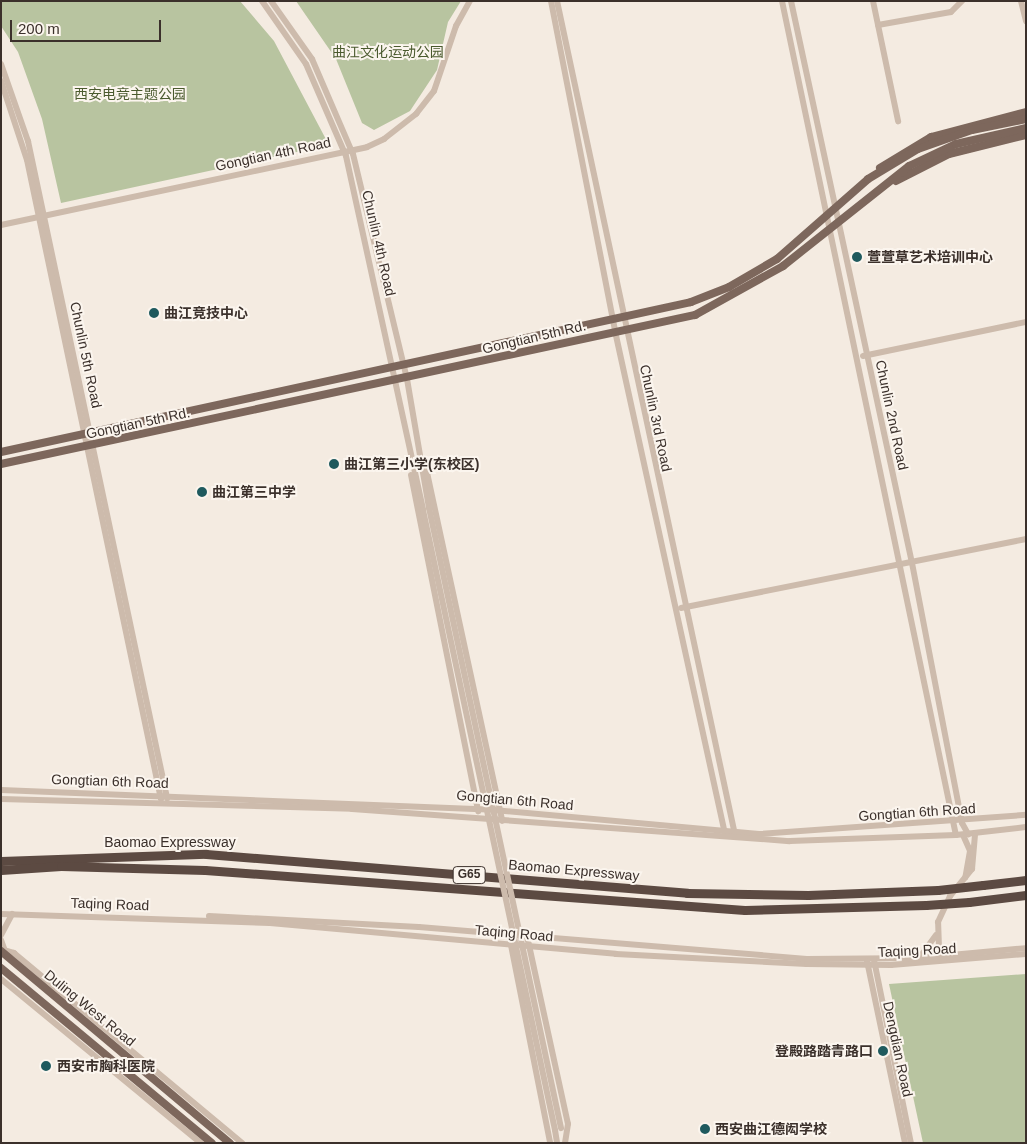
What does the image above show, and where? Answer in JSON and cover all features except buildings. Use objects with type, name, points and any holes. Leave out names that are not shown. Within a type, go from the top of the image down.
[{"type":"highway","name":"Baomao Expressway","points":[[1,861],[206,854],[687,893],[818,895],[938,890],[1026,880]]},
{"type":"highway","name":"Baomao Expressway","points":[[1,870],[62,866],[214,870],[745,910],[926,905],[1026,895]]},
{"type":"main road","points":[[868,179],[891,158],[931,137],[1026,112]]},
{"type":"main road","name":"Gongtian 5th Rd.","points":[[1,464],[394,382],[624,329],[695,315],[752,287],[927,156],[992,130],[1026,119]]},
{"type":"main road","name":"Gongtian 5th Rd.","points":[[1,452],[397,369],[622,318],[729,287],[777,259],[833,213],[868,179],[932,143],[992,130],[1026,128]]},
{"type":"main road","points":[[878,193],[942,156],[1026,135]]},
{"type":"main road","name":"Duling West Road","points":[[2,950],[9,958],[230,1143]]},
{"type":"main road","name":"Duling West Road","points":[[1,968],[212,1143]]},
{"type":"street","name":"Chunlin 4th Road","points":[[262,1],[306,64],[348,151]]},
{"type":"street","name":"Chunlin 4th Road","points":[[271,1],[312,59],[348,151],[397,369],[394,382],[410,459],[426,509]]},
{"type":"street","name":"Gongtian 4th Road","points":[[1,225],[348,151],[384,139],[416,114],[434,91],[456,26],[470,1]]},
{"type":"street","name":"Chunlin 3rd Road","points":[[550,1],[613,320],[735,836]]},
{"type":"street","name":"Chunlin 3rd Road","points":[[557,1],[725,835]]},
{"type":"street","name":"Chunlin 2nd Road","points":[[782,1],[833,213]]},
{"type":"street","name":"Chunlin 2nd Road","points":[[791,1],[863,356],[912,563],[965,834]]},
{"type":"street","points":[[874,1],[898,121]]},
{"type":"street","points":[[878,25],[951,12],[962,1]]},
{"type":"street","points":[[1021,1],[1026,21]]},
{"type":"street","name":"Chunlin 5th Road","points":[[1,64],[28,141],[164,798]]},
{"type":"street","name":"Chunlin 5th Road","points":[[1,81],[18,124],[42,216]]},
{"type":"street","points":[[863,356],[1026,322]]},
{"type":"street","name":"Chunlin 2nd Road","points":[[863,356],[902,565],[954,823],[965,834]]},
{"type":"street","name":"Chunlin 4th Road","points":[[397,369],[407,379],[422,457],[426,509]]},
{"type":"street","points":[[422,457],[502,821]]},
{"type":"street","points":[[410,459],[415,511],[479,818]]},
{"type":"street","points":[[426,509],[558,1129],[565,1143]]},
{"type":"street","points":[[680,608],[1026,539]]},
{"type":"street","name":"Gongtian 6th Road","points":[[1,790],[499,810],[735,836],[965,834],[1026,827]]},
{"type":"street","name":"Gongtian 6th Road","points":[[1,799],[164,798],[725,835]]},
{"type":"street","name":"Gongtian 6th Road","points":[[735,836],[962,823],[1026,815]]},
{"type":"street","points":[[965,834],[970,851],[965,879]]},
{"type":"street","points":[[919,958],[930,947],[937,931],[942,908],[965,879],[975,860],[965,834]]},
{"type":"street","name":"Taqing Road","points":[[1,910],[269,918],[527,936],[736,956],[871,962],[1026,948]]},
{"type":"street","name":"Taqing Road","points":[[1,914],[306,926],[529,947],[871,962],[952,960],[1026,954]]},
{"type":"street","points":[[1,935],[12,914]]},
{"type":"street","points":[[937,931],[939,948],[945,956],[952,960]]},
{"type":"street","points":[[508,935],[507,945],[550,1143]]},
{"type":"street","points":[[527,936],[568,1124],[565,1143]]},
{"type":"street","points":[[1,940],[2,950],[44,976],[242,1143]]},
{"type":"street","name":"Dengdian Road","points":[[871,962],[906,1143]]},
{"type":"street","name":"Dengdian Road","points":[[871,962],[911,1143]]},
{"type":"street","points":[[1,979],[201,1143]]},
{"type":"street","points":[[557,1143],[558,1129]]},
{"type":"green space","name":"西安电竞主题公园","points":[[1,1],[240,1],[274,41],[329,145],[61,203],[42,119],[18,52],[1,26]]},
{"type":"green space","name":"曲江文化运动公园","points":[[296,1],[461,1],[448,22],[437,70],[410,111],[374,130],[362,123],[336,59]]},
{"type":"green space","points":[[1026,974],[1026,1143],[923,1143],[889,984]]},
{"type":"place","name":"萱萱草艺术培训中心","points":[[857,257]]},
{"type":"place","name":"曲江竞技中心","points":[[154,313]]},
{"type":"place","name":"曲江第三小学(东校区)","points":[[334,464]]},
{"type":"place","name":"曲江第三中学","points":[[202,492]]},
{"type":"place","name":"登殿路踏青路口","points":[[883,1051]]},
{"type":"place","name":"西安市胸科医院","points":[[46,1066]]},
{"type":"place","name":"西安曲江德闳学校","points":[[705,1129]]}]
